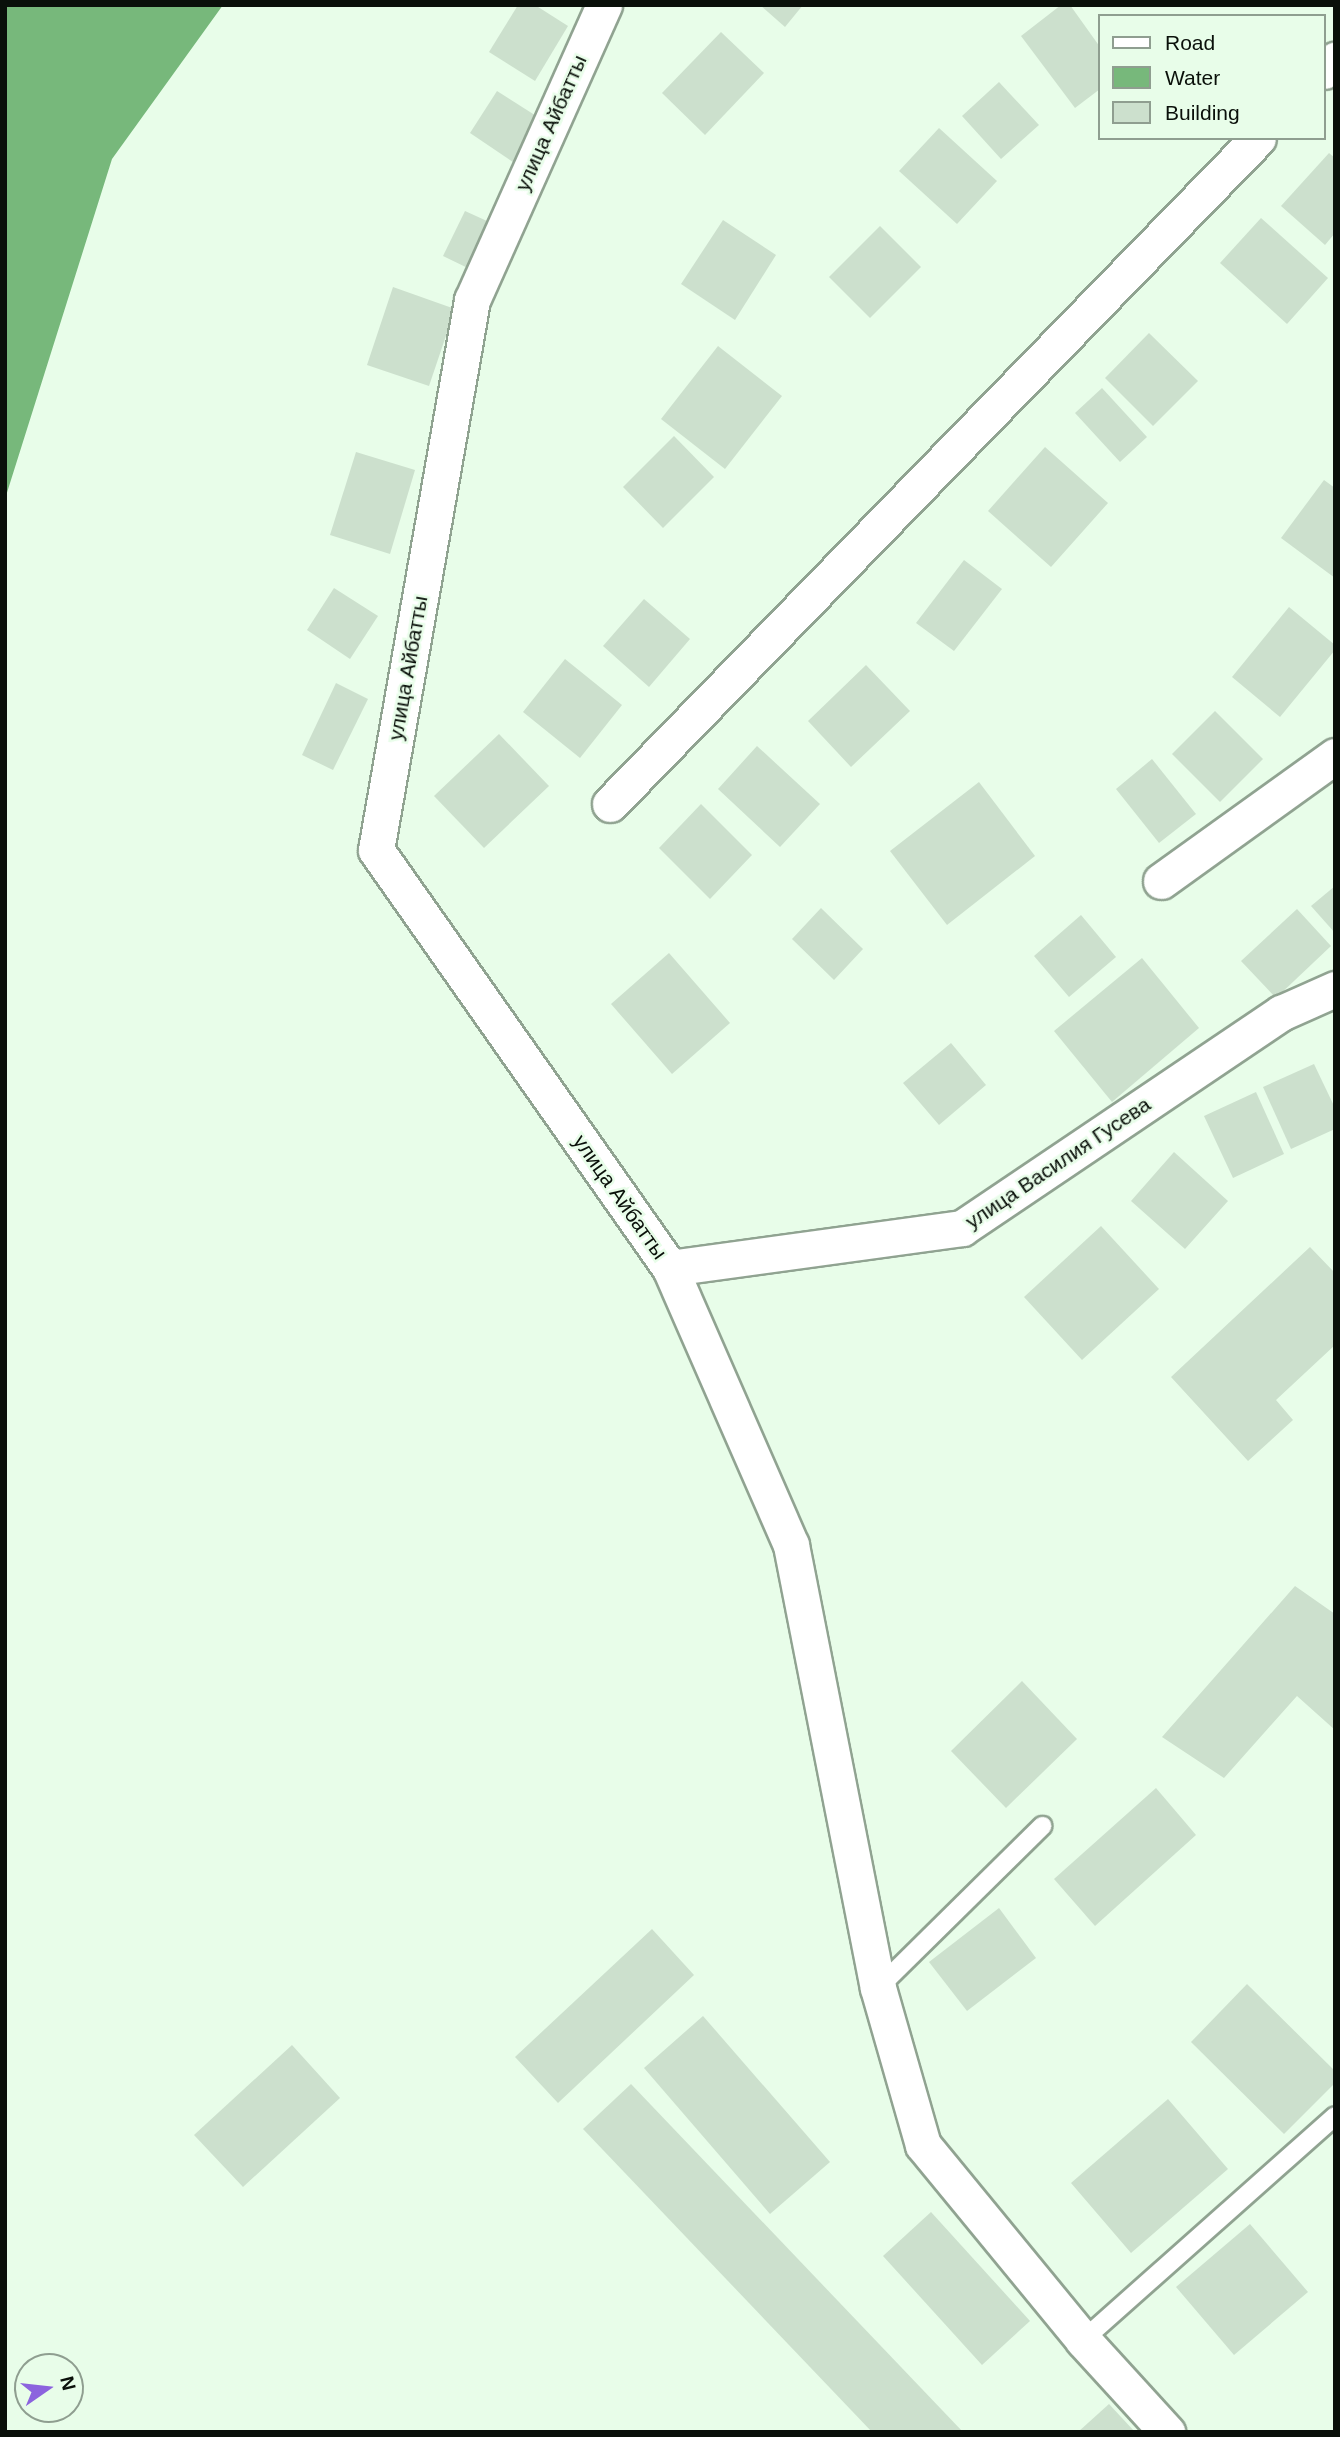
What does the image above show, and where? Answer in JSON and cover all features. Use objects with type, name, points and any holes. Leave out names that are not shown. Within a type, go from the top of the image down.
[{"type":"street","name":"улица Айбатты","points":[[604,5],[472,300],[376,850],[670,1268],[791,1545],[878,1988],[923,2145],[1083,2340],[1167,2432]]},
{"type":"street","points":[[610,804],[1256,140]]},
{"type":"street","points":[[1161,881],[1335,756]]},
{"type":"street","name":"улица Василия Гусева","points":[[670,1268],[962,1228],[1281,1013],[1335,989]]},
{"type":"lane","points":[[878,1988],[1042,1826]]},
{"type":"lane","points":[[1083,2340],[1335,2116]]},
{"type":"water","points":[[5,5],[223,5],[112,159],[5,499]]},
{"type":"building","points":[[518,5],[535,5],[568,26],[535,81],[489,52]]},
{"type":"building","points":[[760,5],[803,5],[785,27]]},
{"type":"building","points":[[1061,5],[1070,5],[1098,44],[1098,91],[1075,108],[1021,36]]},
{"type":"building","points":[[721,32],[764,73],[705,135],[662,93]]},
{"type":"building","points":[[999,82],[1039,125],[1001,159],[962,116]]},
{"type":"building","points":[[497,91],[541,119],[513,162],[470,133]]},
{"type":"building","points":[[939,128],[997,181],[957,224],[899,171]]},
{"type":"building","points":[[1329,153],[1335,158],[1335,233],[1325,245],[1281,206]]},
{"type":"building","points":[[465,211],[498,226],[476,272],[443,256]]},
{"type":"building","points":[[1261,218],[1328,278],[1287,324],[1220,263]]},
{"type":"building","points":[[723,220],[776,255],[735,320],[681,284]]},
{"type":"building","points":[[880,226],[921,267],[870,318],[829,277]]},
{"type":"building","points":[[393,287],[455,309],[429,386],[367,365]]},
{"type":"building","points":[[1149,333],[1198,381],[1153,426],[1105,378]]},
{"type":"building","points":[[718,346],[782,396],[725,469],[661,419]]},
{"type":"building","points":[[1102,388],[1147,437],[1120,462],[1075,413]]},
{"type":"building","points":[[674,436],[714,477],[663,528],[623,487]]},
{"type":"building","points":[[1045,447],[1108,503],[1051,567],[988,511]]},
{"type":"building","points":[[356,452],[415,470],[390,554],[330,535]]},
{"type":"building","points":[[1324,480],[1335,488],[1335,578],[1281,538]]},
{"type":"building","points":[[964,560],[1002,589],[954,651],[916,623]]},
{"type":"building","points":[[334,588],[378,616],[350,659],[307,630]]},
{"type":"building","points":[[644,599],[690,639],[649,687],[603,646]]},
{"type":"building","points":[[1289,607],[1335,645],[1335,650],[1280,717],[1232,677]]},
{"type":"building","points":[[565,659],[622,705],[580,758],[523,712]]},
{"type":"building","points":[[866,665],[910,711],[851,767],[808,721]]},
{"type":"building","points":[[336,683],[368,699],[333,770],[302,755]]},
{"type":"building","points":[[1215,711],[1263,759],[1220,802],[1172,754]]},
{"type":"building","points":[[499,734],[549,786],[484,848],[434,796]]},
{"type":"building","points":[[757,746],[820,804],[780,847],[718,789]]},
{"type":"building","points":[[1152,759],[1196,814],[1159,843],[1116,789]]},
{"type":"building","points":[[979,782],[1035,856],[947,925],[890,851]]},
{"type":"building","points":[[701,804],[752,855],[710,899],[659,848]]},
{"type":"building","points":[[1335,886],[1335,933],[1311,906]]},
{"type":"building","points":[[821,908],[863,949],[834,980],[792,939]]},
{"type":"building","points":[[1297,909],[1331,946],[1276,998],[1241,961]]},
{"type":"building","points":[[1081,915],[1116,957],[1069,997],[1034,956]]},
{"type":"building","points":[[669,953],[730,1023],[672,1074],[611,1004]]},
{"type":"building","points":[[1142,958],[1199,1028],[1112,1102],[1054,1031]]},
{"type":"building","points":[[951,1043],[986,1085],[939,1125],[903,1083]]},
{"type":"building","points":[[1314,1064],[1335,1108],[1335,1129],[1291,1149],[1263,1087]]},
{"type":"building","points":[[1256,1092],[1284,1154],[1233,1178],[1204,1116]]},
{"type":"building","points":[[1174,1152],[1228,1201],[1185,1249],[1131,1201]]},
{"type":"building","points":[[1101,1226],[1159,1289],[1082,1360],[1024,1297]]},
{"type":"building","points":[[1310,1247],[1335,1273],[1335,1345],[1276,1400],[1293,1420],[1248,1461],[1171,1377]]},
{"type":"building","points":[[1295,1586],[1335,1614],[1335,1730],[1297,1696],[1224,1778],[1162,1737]]},
{"type":"building","points":[[1022,1681],[1077,1739],[1006,1808],[951,1751]]},
{"type":"building","points":[[1156,1788],[1196,1835],[1095,1926],[1054,1879]]},
{"type":"building","points":[[999,1908],[1036,1958],[967,2011],[929,1962]]},
{"type":"building","points":[[652,1929],[694,1975],[558,2103],[515,2057]]},
{"type":"building","points":[[1247,1984],[1335,2071],[1335,2083],[1284,2134],[1191,2042]]},
{"type":"building","points":[[703,2016],[830,2162],[770,2214],[644,2068]]},
{"type":"building","points":[[292,2045],[340,2098],[243,2187],[194,2135]]},
{"type":"building","points":[[631,2084],[963,2432],[872,2432],[583,2129]]},
{"type":"building","points":[[1168,2099],[1228,2169],[1131,2253],[1071,2183]]},
{"type":"building","points":[[931,2212],[1030,2321],[982,2365],[883,2256]]},
{"type":"building","points":[[1250,2224],[1308,2292],[1234,2355],[1176,2287]]},
{"type":"building","points":[[1109,2404],[1135,2432],[1078,2432]]}]
